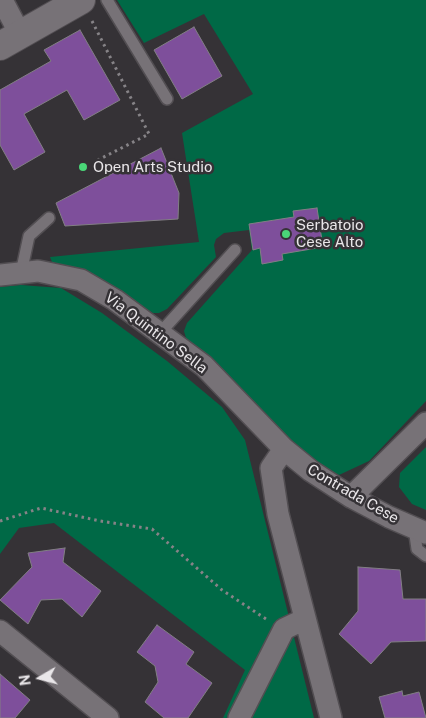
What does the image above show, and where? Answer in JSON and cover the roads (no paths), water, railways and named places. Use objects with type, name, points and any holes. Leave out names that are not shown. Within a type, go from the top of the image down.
[{"type":"street","points":[[2,0],[10,40],[85,8]]},
{"type":"street","name":"Via Quintino Sella","points":[[0,276],[38,271],[81,280],[115,300],[204,366],[284,449]]},
{"type":"street","points":[[351,497],[426,423]]},
{"type":"street","points":[[284,449],[271,468],[278,514],[331,718]]},
{"type":"street","name":"Contrada Cese","points":[[284,449],[311,471],[351,497],[420,530]]},
{"type":"street","points":[[239,718],[284,629],[305,619]]},
{"type":"street","points":[[0,631],[108,718]]},
{"type":"lane","points":[[107,0],[167,99]]},
{"type":"lane","points":[[21,273],[29,236],[49,218]]},
{"type":"lane","points":[[160,333],[234,250]]},
{"type":"lane","points":[[420,530],[417,549],[426,556]]},
{"type":"place","name":"Open Arts Studio","points":[[83,167]]},
{"type":"place","name":"Serbatoio Cese Alto","points":[[286,234]]}]
